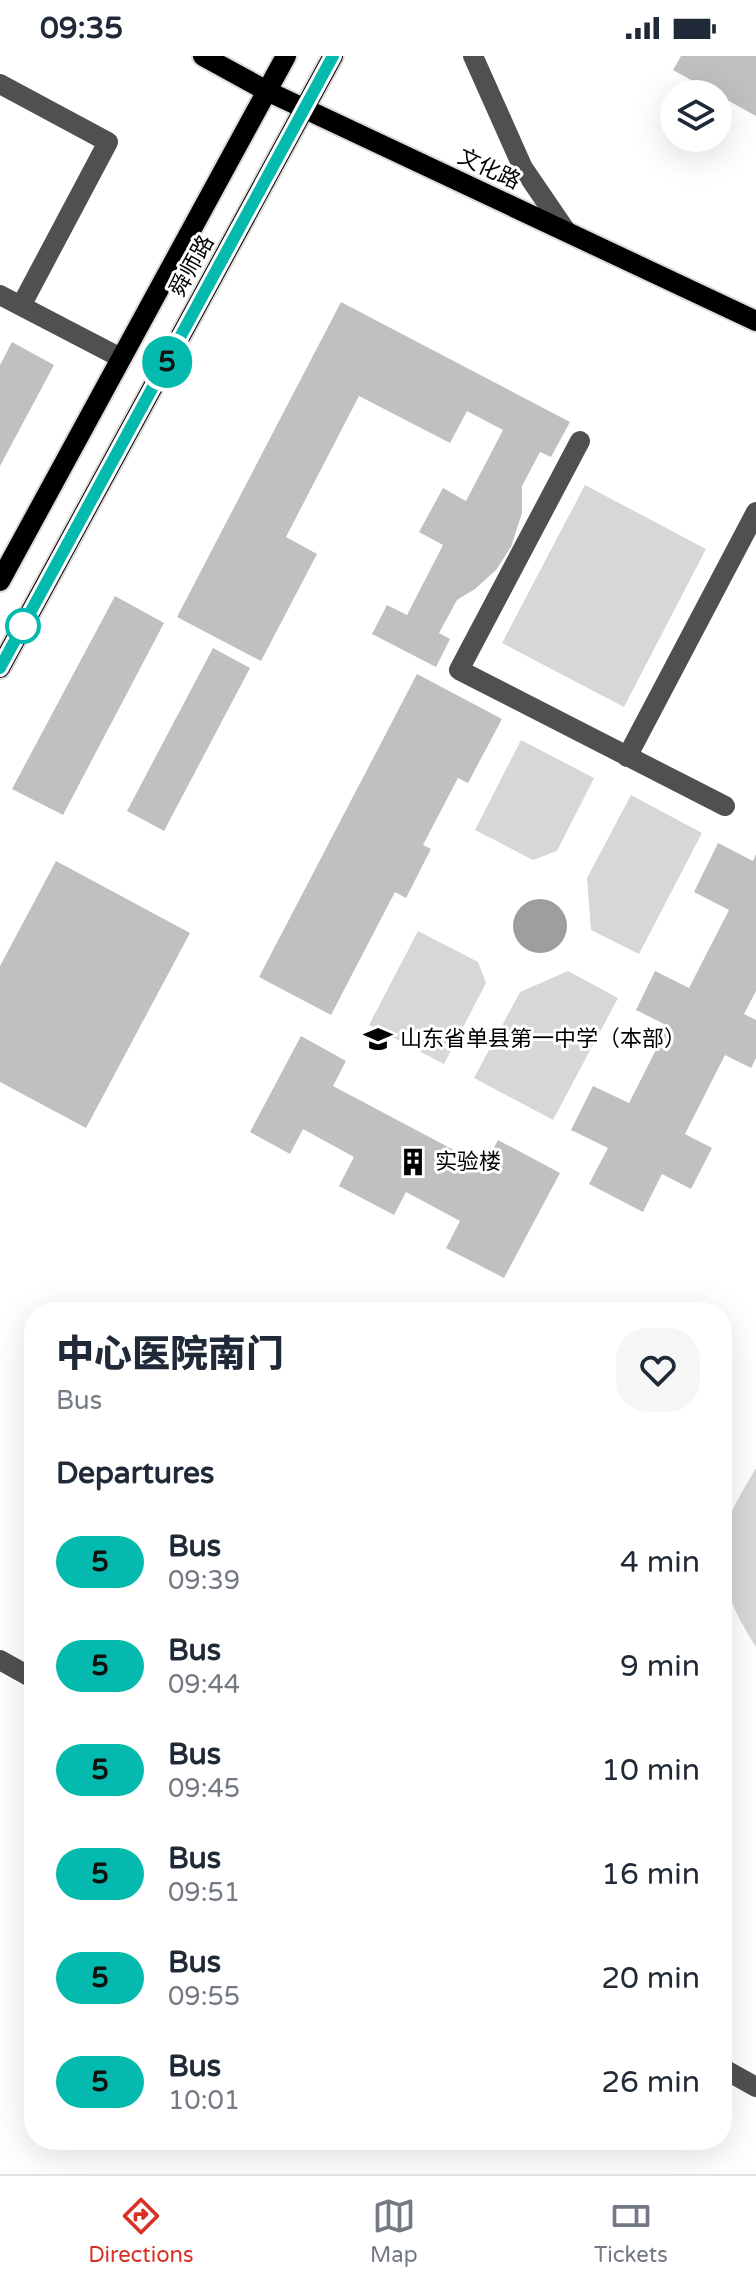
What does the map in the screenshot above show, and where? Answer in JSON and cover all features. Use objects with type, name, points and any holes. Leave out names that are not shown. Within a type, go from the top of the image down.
[{"type":"main road","name":"文化路","points":[[203,56],[267,91],[756,321]]},
{"type":"main road","name":"舜师路","points":[[0,581],[286,56]]},
{"type":"main road","name":"舜师路","points":[[0,668],[333,56]]},
{"type":"street","points":[[473,56],[523,168],[566,231]]},
{"type":"street","points":[[0,84],[108,142],[21,306]]},
{"type":"street","points":[[0,295],[121,358]]},
{"type":"street","points":[[580,441],[459,670],[725,806]]},
{"type":"street","points":[[627,757],[756,512]]},
{"type":"street","points":[[0,1660],[24,1673]]},
{"type":"street","points":[[732,2074],[756,2087]]},
{"type":"shaded area","points":[[585,485],[706,549],[624,707],[502,643]]},
{"type":"shaded area","points":[[521,740],[594,778],[557,851],[533,860],[475,830]]},
{"type":"shaded area","points":[[631,795],[702,833],[639,954],[591,930],[587,878]]},
{"type":"shaded area","points":[[540,899],[559,907],[567,926],[559,945],[540,953],[521,945],[513,926],[521,907]]},
{"type":"shaded area","points":[[418,931],[478,962],[486,983],[444,1064],[369,1025]]},
{"type":"shaded area","points":[[568,971],[618,998],[553,1120],[474,1078],[520,992]]},
{"type":"shaded area","points":[[756,1468],[756,1647],[732,1602],[732,1511]]},
{"type":"building","points":[[681,56],[756,56],[756,116],[732,103],[732,80],[691,80],[673,70]]},
{"type":"building","points":[[341,302],[570,422],[551,457],[540,452],[522,486],[522,513],[511,547],[496,570],[457,600],[439,633],[450,639],[436,667],[372,634],[387,605],[407,615],[443,545],[419,532],[443,488],[466,501],[503,430],[467,411],[450,443],[359,396],[286,537],[317,554],[261,661],[177,617]]},
{"type":"building","points":[[12,342],[54,365],[0,466],[0,365]]},
{"type":"building","points":[[115,596],[164,623],[63,815],[12,789]]},
{"type":"building","points":[[213,648],[250,668],[164,831],[127,811]]},
{"type":"building","points":[[417,674],[502,719],[468,783],[458,778],[423,845],[431,849],[406,898],[395,892],[331,1015],[259,977]]},
{"type":"building","points":[[718,843],[753,861],[756,854],[756,991],[744,1014],[756,1020],[756,1058],[751,1068],[725,1055],[685,1134],[712,1148],[691,1189],[662,1174],[643,1212],[589,1184],[608,1148],[571,1130],[593,1086],[629,1103],[668,1026],[636,1010],[655,971],[689,988],[729,910],[694,892]]},
{"type":"building","points":[[56,861],[190,933],[86,1128],[0,1082],[0,966]]},
{"type":"building","name":"实验楼","points":[[301,1036],[346,1061],[333,1086],[484,1166],[498,1140],[560,1173],[504,1278],[446,1248],[460,1221],[406,1192],[394,1215],[339,1186],[354,1157],[303,1129],[290,1154],[250,1132]]},
{"type":"bus line","name":"5","points":[[0,668],[333,56]]},
{"type":"place","name":"山东省单县第一中学（本部）","points":[[378,1039]]},
{"type":"place","name":"实验楼","points":[[413,1162]]}]
